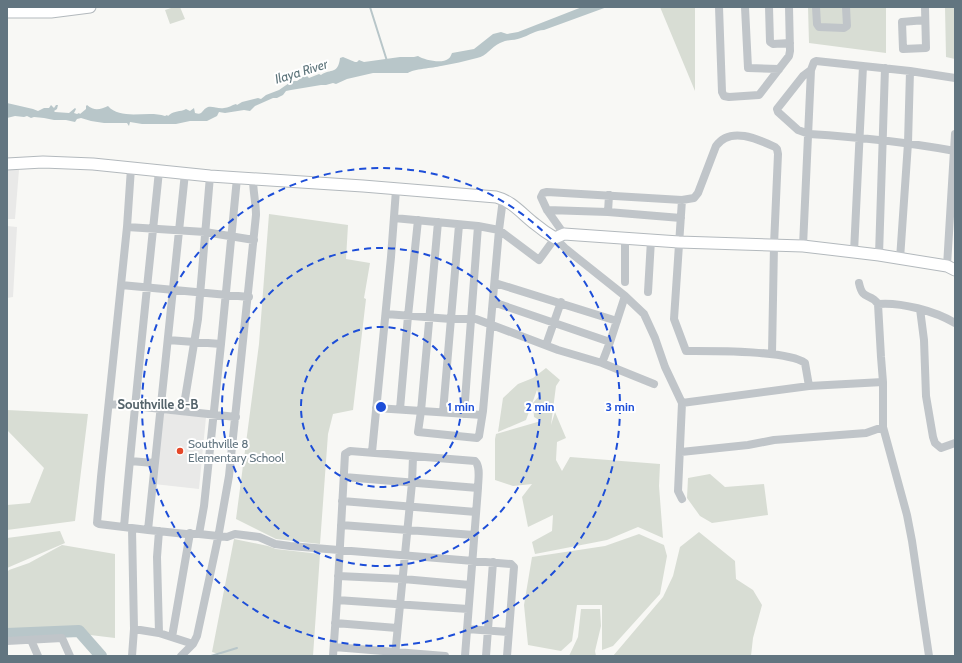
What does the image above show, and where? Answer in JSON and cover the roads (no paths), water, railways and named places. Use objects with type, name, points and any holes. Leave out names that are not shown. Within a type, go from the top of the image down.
[{"type":"street","points":[[7,12],[51,12],[89,7]]},
{"type":"street","points":[[719,7],[722,92],[724,96],[729,97],[759,95],[788,56],[790,43],[789,7]]},
{"type":"street","points":[[745,7],[748,68],[779,69]]},
{"type":"street","points":[[769,7],[771,43],[790,43]]},
{"type":"street","points":[[816,7],[818,27],[844,28],[847,26],[846,7]]},
{"type":"street","points":[[925,7],[926,48],[903,49],[902,22],[925,20]]},
{"type":"street","points":[[803,246],[812,64],[816,61],[910,71],[955,78]]},
{"type":"street","points":[[854,252],[864,66]]},
{"type":"street","points":[[879,255],[885,68]]},
{"type":"street","points":[[811,70],[803,76],[777,109],[778,112],[795,128],[809,134],[859,137],[932,146],[954,151]]},
{"type":"street","points":[[900,259],[908,144],[910,71]]},
{"type":"street","points":[[7,164],[43,162],[76,163],[185,174],[363,186],[504,199],[560,236],[803,246],[879,255],[951,268],[955,134]]},
{"type":"street","points":[[682,499],[678,491],[681,452],[682,403],[665,367],[644,314],[625,296],[566,249],[541,197],[543,193],[609,195],[682,200],[694,198],[697,195],[719,141],[724,138],[745,136],[756,138],[775,147],[778,154],[774,245],[772,354]]},
{"type":"street","points":[[130,168],[127,227],[97,520],[99,524],[186,534],[190,533],[227,537],[235,534],[259,537],[275,544],[340,551],[511,564],[514,567],[507,656]]},
{"type":"street","points":[[124,527],[134,406],[140,361],[159,171]]},
{"type":"street","points":[[148,530],[185,174]]},
{"type":"street","points":[[183,411],[193,342],[197,325],[210,176]]},
{"type":"street","points":[[199,534],[204,506],[237,178]]},
{"type":"street","points":[[181,656],[193,644],[197,636],[229,476],[254,240],[256,215],[253,194],[253,179]]},
{"type":"street","points":[[372,452],[386,314],[396,190]]},
{"type":"street","points":[[608,212],[609,195]]},
{"type":"street","points":[[438,222],[418,432],[474,438],[479,436],[482,415],[499,230],[504,199]]},
{"type":"street","points":[[682,200],[674,320],[686,351],[772,354],[795,358],[806,363],[809,386]]},
{"type":"street","points":[[547,210],[608,212],[681,218]]},
{"type":"street","points":[[394,218],[478,226],[499,230],[539,260],[560,236]]},
{"type":"street","points":[[400,409],[418,220]]},
{"type":"street","points":[[443,412],[459,225]]},
{"type":"street","points":[[464,414],[478,226]]},
{"type":"street","points":[[127,227],[205,232],[254,240]]},
{"type":"street","points":[[625,239],[625,282]]},
{"type":"street","points":[[648,292],[652,240]]},
{"type":"street","points":[[495,283],[617,320]]},
{"type":"street","points":[[859,283],[863,295],[875,299],[878,304],[883,382],[883,427],[912,539],[930,656]]},
{"type":"street","points":[[121,285],[249,297]]},
{"type":"street","points":[[602,363],[625,296]]},
{"type":"street","points":[[493,302],[610,342]]},
{"type":"street","points":[[546,345],[561,302]]},
{"type":"street","points":[[878,304],[896,304],[920,309],[941,315],[955,323]]},
{"type":"street","points":[[920,309],[924,340],[926,396],[933,437],[941,448],[955,443]]},
{"type":"street","points":[[386,314],[429,318],[471,319],[491,324],[546,345],[602,363],[654,384]]},
{"type":"street","points":[[168,340],[221,344]]},
{"type":"street","points":[[682,403],[809,386],[883,382]]},
{"type":"street","points":[[109,404],[160,408],[236,417]]},
{"type":"street","points":[[376,408],[482,415]]},
{"type":"street","points":[[681,452],[748,445],[774,440],[866,433],[883,427]]},
{"type":"street","points":[[333,656],[346,454],[347,452],[372,452],[412,457],[475,461],[478,467],[478,488],[465,656]]},
{"type":"street","points":[[395,654],[412,483],[412,457]]},
{"type":"street","points":[[130,462],[154,463]]},
{"type":"street","points":[[344,477],[478,488]]},
{"type":"street","points":[[342,502],[476,512]]},
{"type":"street","points":[[341,525],[474,535]]},
{"type":"street","points":[[132,529],[134,629],[132,656]]},
{"type":"street","points":[[159,531],[157,557],[159,633]]},
{"type":"street","points":[[172,637],[190,533]]},
{"type":"street","points":[[486,656],[493,562]]},
{"type":"street","points":[[338,576],[403,579],[470,585]]},
{"type":"street","points":[[337,600],[468,610]]},
{"type":"street","points":[[335,623],[397,628]]},
{"type":"street","points":[[134,629],[159,633],[193,644]]},
{"type":"street","points":[[467,629],[508,632]]},
{"type":"street","points":[[7,641],[62,638],[70,656]]},
{"type":"street","points":[[30,640],[38,656]]},
{"type":"street","points":[[334,647],[395,654],[445,656]]},
{"type":"waterway","points":[[370,7],[387,61]]},
{"type":"waterway","points":[[7,634],[79,631],[101,656]]},
{"type":"waterway","points":[[211,656],[237,648]]},
{"type":"place","name":"Southville 8 Elementary School","points":[[180,451]]},
{"type":"district","name":"Southville 8-B","points":[[158,404]]},
{"type":"water label","name":"Ilaya River","points":[[301,71]]}]
